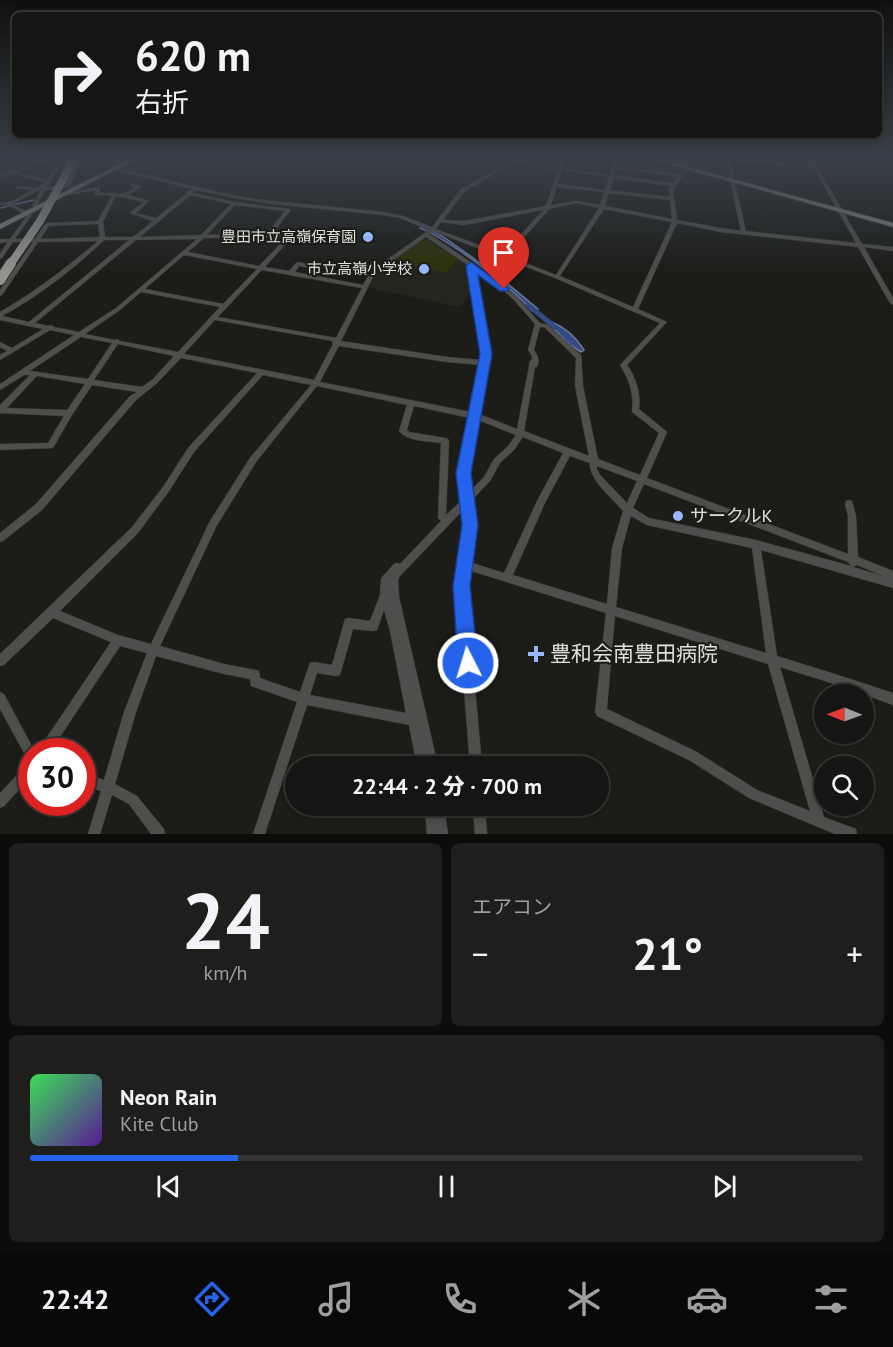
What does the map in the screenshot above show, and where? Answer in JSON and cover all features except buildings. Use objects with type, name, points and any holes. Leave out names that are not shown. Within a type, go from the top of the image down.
[{"type":"highway","points":[[0,268],[47,197]]},
{"type":"highway","points":[[0,280],[53,197]]},
{"type":"main road","points":[[0,227],[55,197]]},
{"type":"main road","points":[[791,197],[893,225]]},
{"type":"street","points":[[0,209],[23,197]]},
{"type":"street","points":[[34,207],[40,197]]},
{"type":"street","points":[[103,239],[100,222],[113,197]]},
{"type":"street","points":[[128,197],[147,201],[132,213],[156,220]]},
{"type":"street","points":[[31,323],[183,197]]},
{"type":"street","points":[[212,197],[234,204],[288,210],[268,235]]},
{"type":"street","points":[[231,197],[375,211],[401,217],[505,256],[664,322],[623,365],[633,384],[635,410],[663,432],[628,510],[617,548],[601,712],[693,756],[753,794],[851,834]]},
{"type":"street","points":[[94,834],[130,712],[153,650],[213,524],[253,460],[316,383],[373,272],[433,229],[457,197]]},
{"type":"street","points":[[505,256],[548,207],[551,197]]},
{"type":"street","points":[[557,277],[603,206],[606,197]]},
{"type":"street","points":[[635,309],[675,221],[672,199],[649,197]]},
{"type":"street","points":[[736,197],[744,232]]},
{"type":"street","points":[[833,197],[893,303]]},
{"type":"street","points":[[433,229],[577,202],[744,232],[893,249]]},
{"type":"street","points":[[0,204],[10,205],[27,214],[22,225],[4,242],[0,257]]},
{"type":"street","points":[[0,387],[118,309],[202,237],[234,204]]},
{"type":"street","points":[[8,222],[22,225]]},
{"type":"street","points":[[0,294],[47,225],[100,222]]},
{"type":"street","points":[[433,229],[471,266],[514,297],[538,324],[546,326],[579,357],[579,386],[597,477],[628,510],[656,524],[893,575]]},
{"type":"street","points":[[0,538],[39,507],[103,432],[143,390],[154,382],[291,235],[4,242]]},
{"type":"street","points":[[0,316],[68,269],[103,239]]},
{"type":"street","points":[[183,253],[364,287]]},
{"type":"street","points":[[291,273],[298,264],[318,268]]},
{"type":"street","points":[[471,266],[486,354],[464,473],[470,525],[461,586],[475,756]]},
{"type":"street","points":[[0,273],[15,274]]},
{"type":"street","points":[[140,290],[224,306]]},
{"type":"street","points":[[0,316],[411,405],[475,416],[854,565],[893,583]]},
{"type":"street","points":[[213,318],[448,361],[485,363]]},
{"type":"street","points":[[259,834],[314,667],[336,671],[349,623],[373,627],[385,595],[386,579],[442,518],[487,479],[497,461],[522,433],[533,361],[536,361],[531,350],[538,324]]},
{"type":"street","points":[[0,358],[51,327]]},
{"type":"street","points":[[0,447],[50,446],[117,341]]},
{"type":"street","points":[[0,344],[12,351]]},
{"type":"street","points":[[23,372],[143,390]]},
{"type":"street","points":[[0,661],[135,530],[166,489],[191,450],[262,372]]},
{"type":"street","points":[[0,410],[35,374]]},
{"type":"street","points":[[411,405],[403,430],[407,435],[446,441],[442,518]]},
{"type":"street","points":[[0,410],[69,413]]},
{"type":"street","points":[[507,577],[540,504],[567,452]]},
{"type":"street","points":[[430,756],[394,597],[393,580],[466,496]]},
{"type":"street","points":[[849,504],[852,516],[854,565]]},
{"type":"street","points":[[756,544],[773,662],[819,821]]},
{"type":"street","points":[[465,565],[893,699]]},
{"type":"street","points":[[385,595],[395,631],[421,756]]},
{"type":"street","points":[[52,612],[118,640],[224,669],[255,675],[255,682],[303,699],[412,720]]},
{"type":"street","points":[[52,738],[118,640]]},
{"type":"street","points":[[0,698],[21,738]]},
{"type":"street","points":[[0,802],[18,782]]},
{"type":"street","points":[[96,783],[133,800],[159,834]]},
{"type":"street","points":[[432,816],[433,834]]},
{"type":"street","points":[[439,816],[442,834]]},
{"type":"street","points":[[480,816],[481,834]]},
{"type":"shaded area","name":"市立高嶺小学校","points":[[425,238],[467,265],[472,291],[460,307],[365,287],[375,273]]},
{"type":"green space","points":[[425,239],[457,259],[447,273],[393,261]]},
{"type":"water","points":[[423,226],[442,236],[496,274],[538,309],[532,311],[495,277],[463,253],[420,228]]},
{"type":"water","points":[[552,322],[570,333],[584,350],[581,352],[570,345],[548,323]]},
{"type":"waterway","points":[[0,208],[34,200]]},
{"type":"waterway","points":[[528,305],[555,327]]},
{"type":"place","name":"豊田市立高嶺保育園","points":[[368,237]]},
{"type":"place","name":"市立高嶺小学校","points":[[424,269]]},
{"type":"place","name":"サークルK","points":[[678,516]]},
{"type":"place","name":"豊和会南豊田病院","points":[[536,654]]},
{"type":"route","points":[[468,663],[461,586],[470,525],[464,473],[486,354],[471,266],[504,289]]}]
